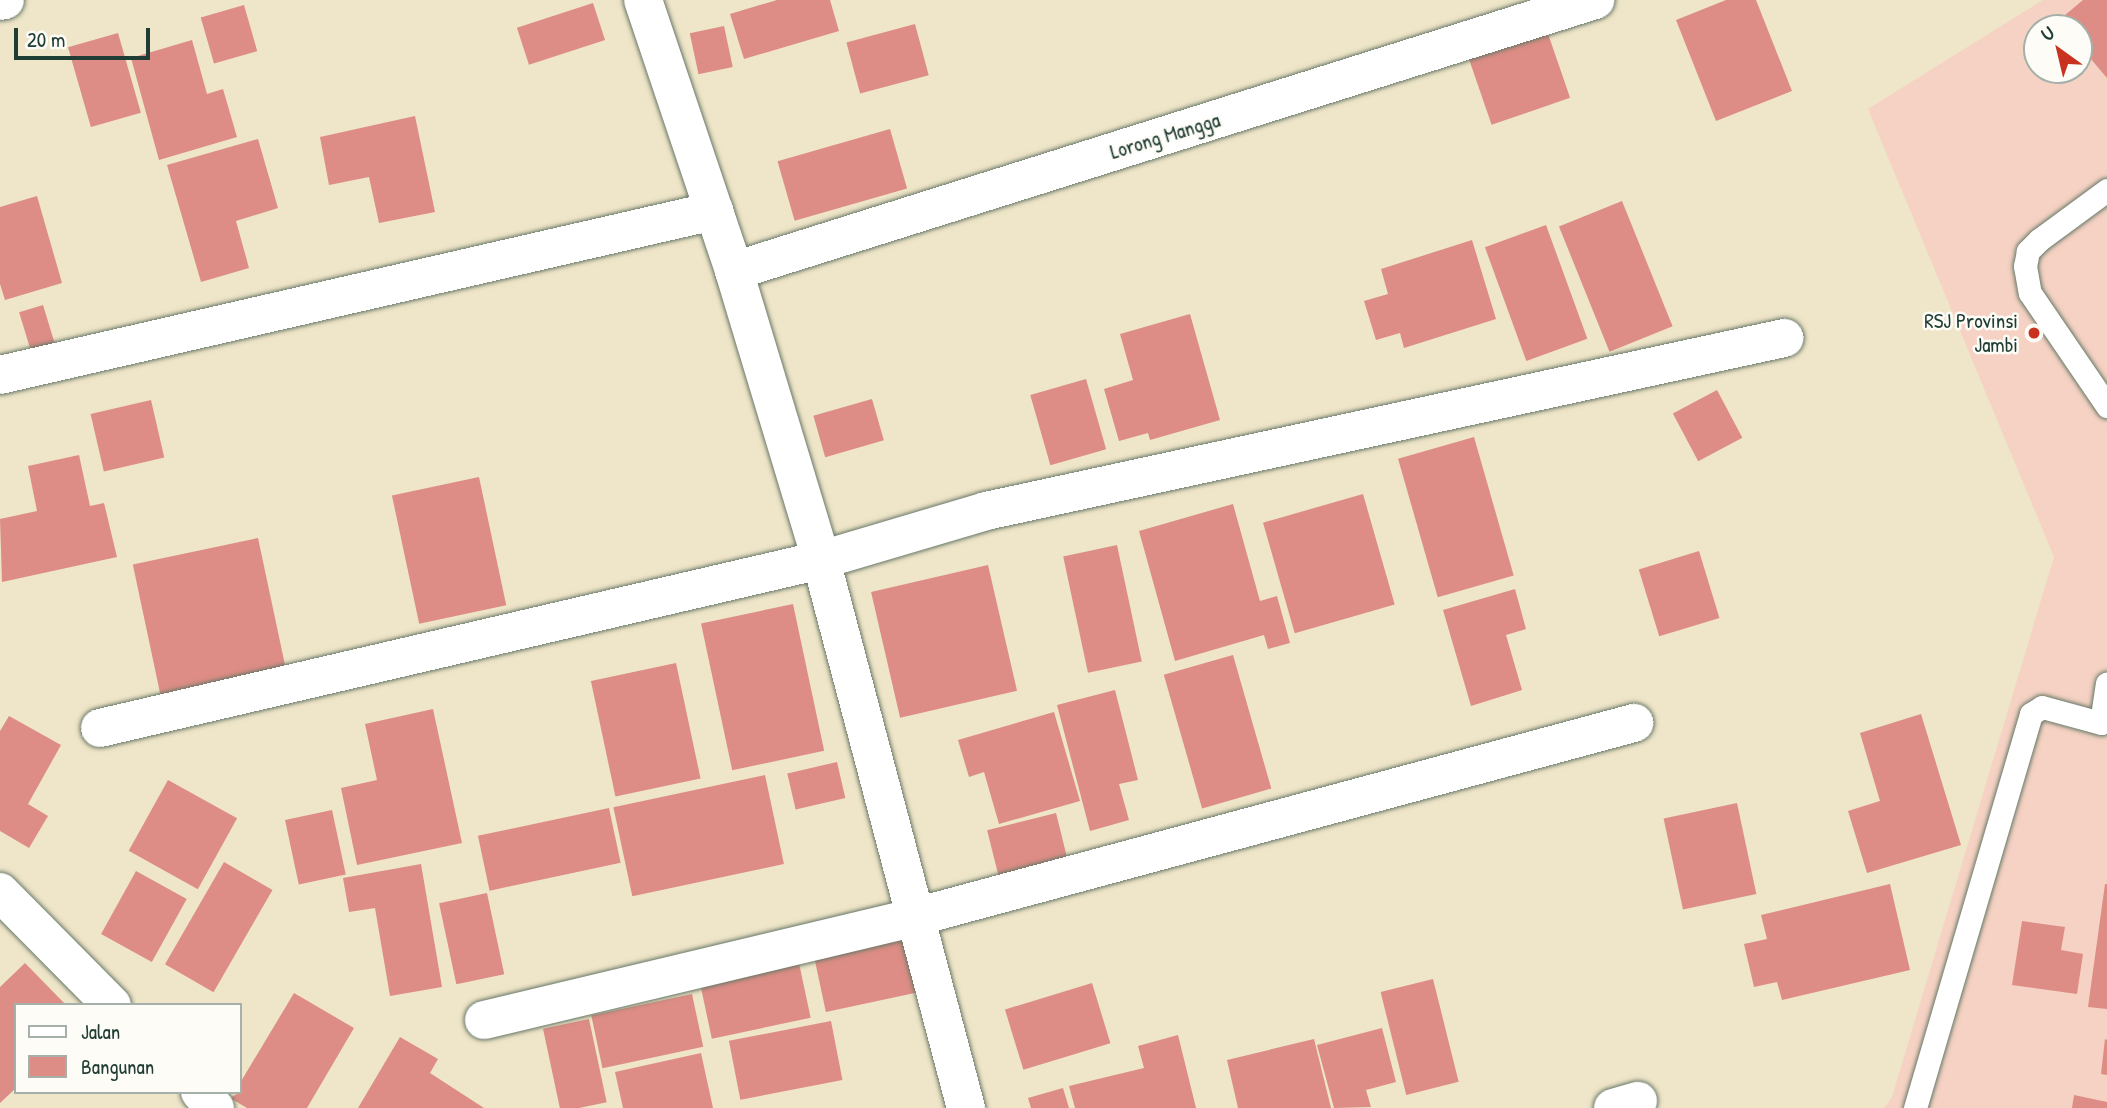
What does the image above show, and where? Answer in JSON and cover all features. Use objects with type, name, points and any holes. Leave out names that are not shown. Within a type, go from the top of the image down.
[{"type":"street","points":[[643,0],[734,271],[821,560],[919,916],[966,1108]]},
{"type":"street","name":"Lorong Mangga","points":[[734,271],[1595,0]]},
{"type":"street","points":[[0,375],[714,211]]},
{"type":"street","points":[[100,728],[821,560],[986,511],[1784,338]]},
{"type":"street","points":[[484,1020],[919,916],[1634,723]]},
{"type":"street","points":[[0,892],[110,1003]]},
{"type":"street","points":[[202,1094],[215,1108]]},
{"type":"lane","points":[[2107,190],[2039,240],[2028,251],[2025,266],[2030,293],[2107,406]]},
{"type":"lane","points":[[1915,1108],[2031,714],[2042,707],[2101,723],[2107,683]]},
{"type":"shaded area","name":"RSJ Provinsi Jambi","points":[[2043,0],[2107,0],[2107,1108],[1884,1108],[1892,1097],[2054,557],[1868,109]]},
{"type":"building","points":[[777,0],[830,0],[839,31],[744,59],[730,14]]},
{"type":"building","points":[[1726,0],[1756,0],[1792,91],[1716,121],[1676,20]]},
{"type":"building","points":[[2083,0],[2107,0],[2107,78],[2093,62],[2093,14],[2066,14]]},
{"type":"building","points":[[593,3],[605,40],[529,65],[517,28]]},
{"type":"building","points":[[244,5],[257,51],[214,64],[201,17]]},
{"type":"building","points":[[915,24],[929,75],[860,94],[846,42]]},
{"type":"building","points":[[1545,25],[1570,98],[1492,125],[1467,52]]},
{"type":"building","points":[[724,26],[733,67],[698,74],[690,33]]},
{"type":"building","points":[[118,33],[141,113],[91,127],[68,47]]},
{"type":"building","points":[[192,40],[207,94],[223,89],[237,137],[159,160],[131,58]]},
{"type":"building","points":[[415,116],[435,212],[379,223],[369,177],[329,185],[320,137]]},
{"type":"building","points":[[890,129],[907,189],[795,221],[778,161]]},
{"type":"building","points":[[258,139],[278,208],[236,221],[249,268],[201,282],[167,165]]},
{"type":"building","points":[[37,196],[62,283],[5,300],[0,284],[0,207]]},
{"type":"building","points":[[1622,201],[1673,326],[1610,352],[1559,226]]},
{"type":"building","points":[[1546,225],[1587,339],[1526,361],[1485,247]]},
{"type":"building","points":[[1472,240],[1496,319],[1404,348],[1400,333],[1376,340],[1364,301],[1388,294],[1381,269]]},
{"type":"building","points":[[43,305],[55,344],[31,352],[19,312]]},
{"type":"building","points":[[1190,314],[1220,420],[1150,440],[1148,433],[1119,441],[1104,389],[1133,380],[1120,334]]},
{"type":"building","points":[[1086,379],[1106,449],[1050,465],[1030,395]]},
{"type":"building","points":[[1717,390],[1742,438],[1698,461],[1673,413]]},
{"type":"building","points":[[872,399],[884,440],[825,457],[813,416]]},
{"type":"building","points":[[151,400],[164,457],[104,471],[91,414]]},
{"type":"building","points":[[1474,437],[1514,575],[1438,597],[1398,459]]},
{"type":"building","points":[[79,455],[90,506],[104,503],[117,557],[2,582],[0,519],[37,511],[28,466]]},
{"type":"building","points":[[479,477],[506,605],[419,624],[392,496]]},
{"type":"building","points":[[1363,494],[1395,605],[1295,633],[1263,523]]},
{"type":"building","points":[[1233,504],[1260,601],[1277,596],[1290,643],[1268,649],[1264,635],[1175,661],[1139,531]]},
{"type":"building","points":[[258,538],[286,670],[161,697],[133,565]]},
{"type":"building","points":[[1117,545],[1142,661],[1088,673],[1063,556]]},
{"type":"building","points":[[1699,551],[1719,618],[1659,636],[1639,569]]},
{"type":"building","points":[[988,565],[1017,691],[900,718],[871,592]]},
{"type":"building","points":[[1515,589],[1526,629],[1506,635],[1522,690],[1471,706],[1443,610]]},
{"type":"building","points":[[793,604],[824,751],[732,770],[701,624]]},
{"type":"building","points":[[1233,655],[1271,789],[1202,808],[1164,675]]},
{"type":"building","points":[[676,663],[701,778],[615,797],[591,681]]},
{"type":"building","points":[[1115,690],[1138,780],[1119,784],[1129,820],[1090,831],[1057,705]]},
{"type":"building","points":[[433,709],[462,843],[357,865],[341,788],[377,780],[365,724]]},
{"type":"building","points":[[1054,712],[1080,801],[999,824],[984,772],[969,777],[958,740]]},
{"type":"building","points":[[1921,714],[1961,845],[1867,873],[1848,811],[1880,801],[1860,733]]},
{"type":"building","points":[[9,716],[61,745],[28,804],[48,816],[29,848],[0,831],[0,731]]},
{"type":"building","points":[[837,762],[845,798],[796,810],[787,773]]},
{"type":"building","points":[[765,775],[784,864],[632,896],[613,807]]},
{"type":"building","points":[[168,780],[237,818],[198,889],[129,851]]},
{"type":"building","points":[[1737,803],[1756,894],[1683,910],[1664,819]]},
{"type":"building","points":[[609,808],[621,863],[490,891],[478,836]]},
{"type":"building","points":[[332,810],[346,875],[299,885],[285,820]]},
{"type":"building","points":[[1056,813],[1069,864],[1000,882],[987,830]]},
{"type":"building","points":[[224,862],[272,890],[213,992],[165,964]]},
{"type":"building","points":[[421,864],[442,987],[390,996],[375,908],[349,912],[343,878]]},
{"type":"building","points":[[136,871],[187,899],[152,962],[101,934]]},
{"type":"building","points":[[1890,884],[1910,970],[1782,1000],[1777,982],[1754,987],[1744,944],[1767,939],[1761,915]]},
{"type":"building","points":[[2107,884],[2107,1009],[2088,1007]]},
{"type":"building","points":[[487,893],[504,974],[456,984],[439,903]]},
{"type":"building","points":[[2022,921],[2065,927],[2061,950],[2083,954],[2077,994],[2012,985]]},
{"type":"building","points":[[904,937],[916,993],[826,1012],[814,956]]},
{"type":"building","points":[[25,963],[64,1003],[14,1003],[14,1090],[0,1103],[0,987]]},
{"type":"building","points":[[799,963],[811,1018],[712,1039],[700,984]]},
{"type":"building","points":[[1433,979],[1459,1082],[1406,1095],[1381,992]]},
{"type":"building","points":[[1092,983],[1110,1043],[1023,1070],[1005,1010]]},
{"type":"building","points":[[294,993],[354,1028],[307,1108],[247,1108],[230,1098],[242,1094],[242,1080]]},
{"type":"building","points":[[692,994],[703,1047],[602,1068],[591,1015]]},
{"type":"building","points":[[589,1019],[607,1102],[579,1108],[560,1108],[543,1029]]},
{"type":"building","points":[[831,1021],[842,1080],[740,1100],[729,1041]]},
{"type":"building","points":[[1382,1028],[1396,1082],[1366,1090],[1371,1107],[1334,1108],[1317,1045]]},
{"type":"building","points":[[1178,1035],[1196,1108],[1075,1108],[1069,1086],[1144,1068],[1138,1046]]},
{"type":"building","points":[[400,1037],[438,1059],[430,1073],[484,1108],[358,1108]]},
{"type":"building","points":[[1314,1039],[1331,1108],[1238,1108],[1227,1060]]},
{"type":"building","points":[[2105,1039],[2107,1040],[2107,1075],[2101,1074]]},
{"type":"building","points":[[701,1053],[713,1108],[623,1108],[615,1072]]},
{"type":"building","points":[[1063,1088],[1069,1108],[1031,1108],[1028,1098]]},
{"type":"building","points":[[2074,1095],[2107,1102],[2107,1108],[2072,1108]]},
{"type":"place","name":"RSJ Provinsi Jambi","points":[[2034,333]]}]
